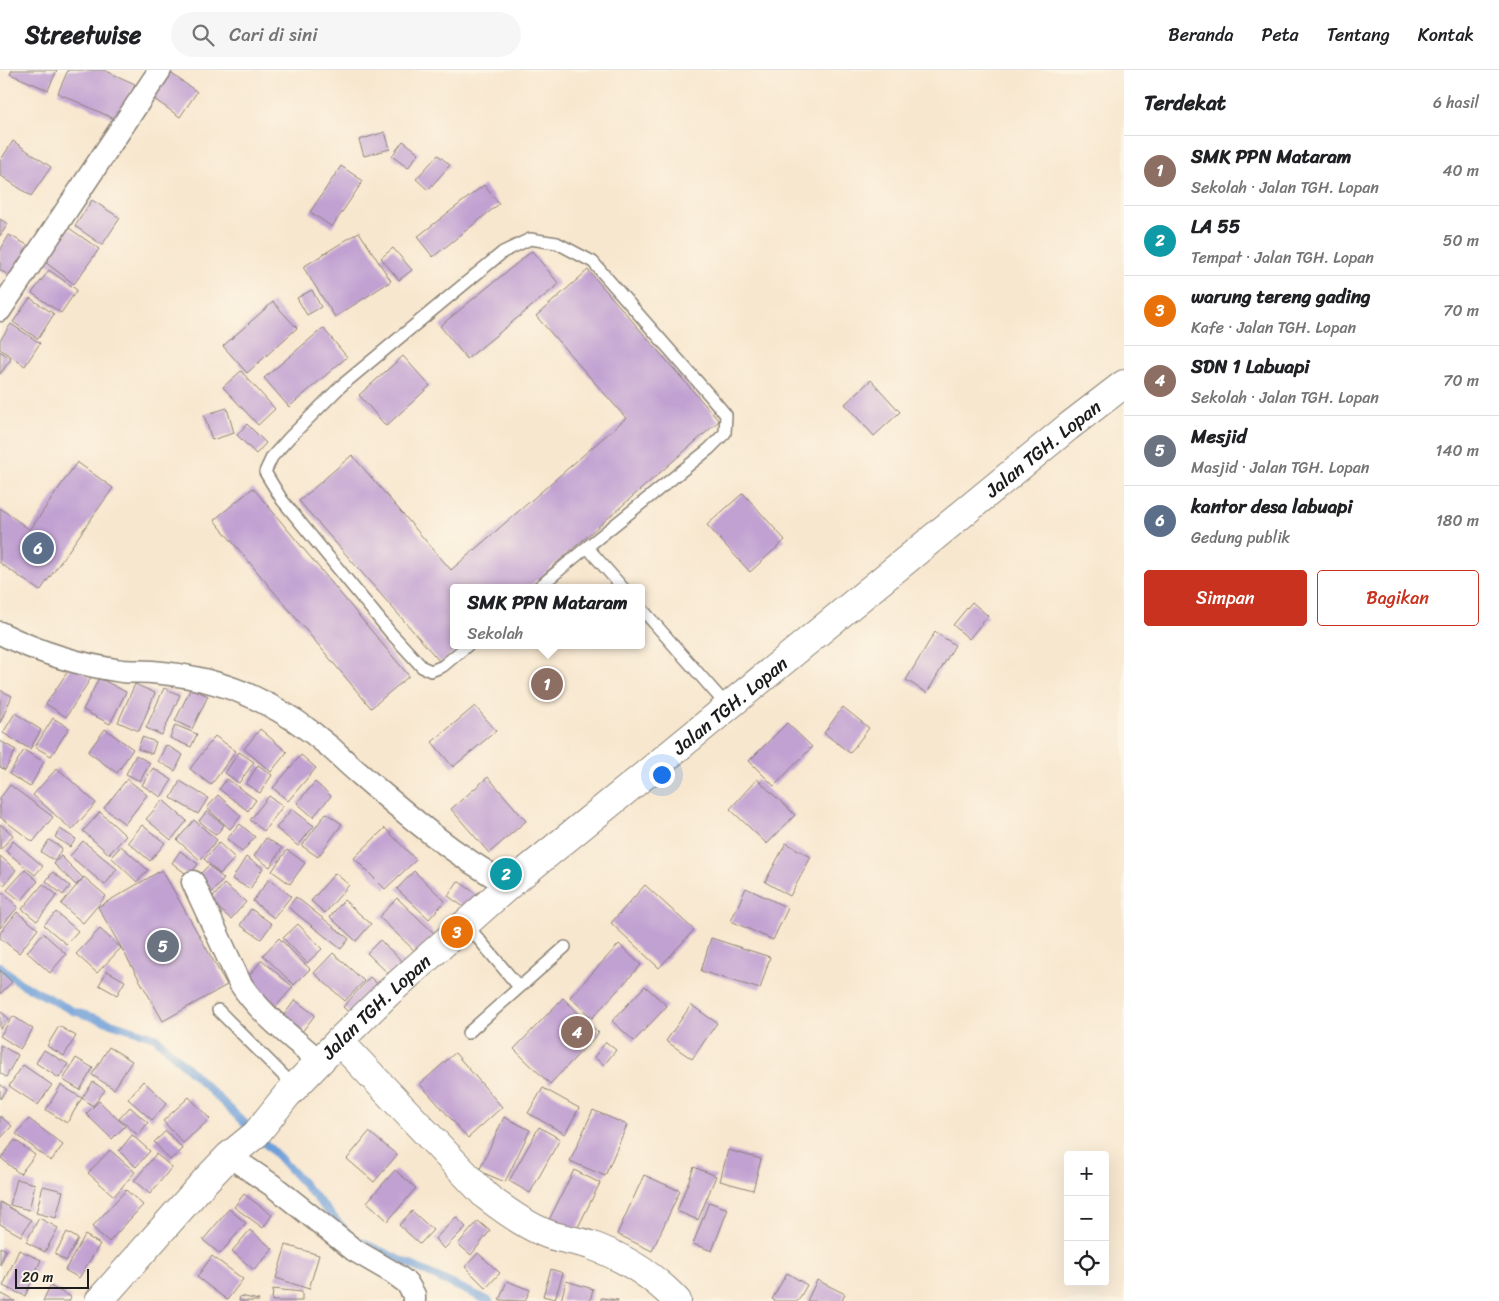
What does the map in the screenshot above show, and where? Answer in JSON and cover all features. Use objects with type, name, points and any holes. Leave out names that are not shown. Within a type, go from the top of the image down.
[{"type":"main road","name":"Jalan TGH. Lopan","points":[[105,1298],[204,1181],[229,1156],[256,1134],[291,1091],[319,1061],[388,993],[509,885],[1068,427],[1124,384]]},
{"type":"main road","points":[[339,1041],[486,1196],[504,1210],[523,1223],[544,1233],[588,1245],[640,1269],[665,1288],[677,1301]]},
{"type":"street","points":[[0,310],[160,70]]},
{"type":"street","points":[[0,633],[67,659],[124,671],[180,675],[225,687],[260,700],[308,729],[386,797],[437,838],[483,871],[509,885]]},
{"type":"street","points":[[193,882],[240,982],[248,995],[319,1061]]},
{"type":"street","points":[[229,1156],[272,1185],[354,1250],[392,1272],[406,1283],[414,1295],[414,1301]]},
{"type":"lane","points":[[463,649],[443,666],[431,670],[422,666],[390,632],[282,500],[265,472],[272,457],[283,444],[341,386],[503,252],[530,240],[557,243],[593,262],[726,415],[725,433],[709,450],[543,584]]},
{"type":"lane","points":[[587,547],[619,584]]},
{"type":"lane","points":[[645,613],[728,706]]},
{"type":"lane","points":[[466,924],[519,987]]},
{"type":"lane","points":[[468,1033],[565,947]]},
{"type":"lane","points":[[218,1010],[291,1091]]},
{"type":"building","points":[[12,70],[57,70],[48,90],[10,74]]},
{"type":"building","points":[[68,70],[104,70],[135,84],[119,121],[58,93]]},
{"type":"building","points":[[169,72],[197,92],[180,117],[151,97]]},
{"type":"building","points":[[385,132],[390,149],[364,156],[359,140]]},
{"type":"building","points":[[13,141],[51,167],[31,196],[0,175],[0,161]]},
{"type":"building","points":[[403,141],[419,153],[408,168],[392,156]]},
{"type":"building","points":[[438,155],[450,165],[428,190],[416,179]]},
{"type":"building","points":[[341,166],[363,181],[332,227],[310,212]]},
{"type":"building","points":[[484,185],[499,204],[433,257],[417,237]]},
{"type":"building","points":[[92,200],[120,218],[102,245],[75,226]]},
{"type":"building","points":[[0,219],[8,224],[0,236]]},
{"type":"building","points":[[69,228],[99,249],[74,284],[45,262]]},
{"type":"building","points":[[359,232],[391,281],[335,317],[303,267]]},
{"type":"building","points":[[9,235],[31,247],[13,278],[0,270],[0,251]]},
{"type":"building","points":[[393,248],[412,270],[399,280],[381,258]]},
{"type":"building","points":[[532,251],[559,284],[467,359],[440,326]]},
{"type":"building","points":[[49,270],[77,290],[61,313],[32,293]]},
{"type":"building","points":[[588,270],[719,421],[533,584],[450,584],[450,649],[457,649],[441,663],[299,501],[352,455],[451,570],[626,418],[536,316]]},
{"type":"building","points":[[312,290],[321,307],[307,315],[297,298]]},
{"type":"building","points":[[30,298],[54,314],[38,339],[13,322]]},
{"type":"building","points":[[273,302],[297,328],[247,373],[223,346]]},
{"type":"building","points":[[11,324],[40,343],[25,366],[0,349],[0,340]]},
{"type":"building","points":[[323,328],[347,357],[289,407],[264,378]]},
{"type":"building","points":[[0,351],[11,359],[0,374]]},
{"type":"building","points":[[403,356],[430,386],[386,426],[359,395]]},
{"type":"building","points":[[241,371],[275,409],[258,425],[223,387]]},
{"type":"building","points":[[871,380],[900,412],[874,436],[845,404]]},
{"type":"building","points":[[227,408],[234,433],[212,440],[204,415]]},
{"type":"building","points":[[247,424],[266,443],[256,454],[237,435]]},
{"type":"building","points":[[77,462],[113,488],[40,591],[0,563],[0,508],[30,530]]},
{"type":"building","points":[[253,488],[409,676],[371,708],[214,520]]},
{"type":"building","points":[[743,493],[785,540],[750,572],[707,525]]},
{"type":"building","points":[[972,602],[988,616],[969,639],[953,625]]},
{"type":"building","points":[[935,632],[955,645],[927,693],[906,680]]},
{"type":"building","points":[[72,665],[91,678],[66,717],[46,704]]},
{"type":"building","points":[[99,678],[126,692],[110,724],[83,710]]},
{"type":"building","points":[[135,684],[155,693],[139,731],[118,722]]},
{"type":"building","points":[[164,688],[180,695],[162,735],[146,728]]},
{"type":"building","points":[[191,688],[208,696],[192,729],[175,721]]},
{"type":"building","points":[[0,690],[12,696],[0,723]]},
{"type":"building","points":[[475,706],[496,731],[453,767],[432,742]]},
{"type":"building","points":[[843,707],[869,728],[850,753],[824,733]]},
{"type":"building","points":[[15,713],[41,730],[30,749],[3,733]]},
{"type":"building","points":[[53,718],[69,728],[51,756],[35,747]]},
{"type":"building","points":[[787,723],[812,747],[774,786],[749,761]]},
{"type":"building","points":[[175,725],[197,734],[191,747],[170,738]]},
{"type":"building","points":[[105,729],[133,749],[117,773],[88,752]]},
{"type":"building","points":[[260,729],[287,752],[271,772],[244,749]]},
{"type":"building","points":[[215,736],[236,751],[211,785],[190,769]]},
{"type":"building","points":[[142,737],[156,742],[152,754],[138,749]]},
{"type":"building","points":[[0,741],[16,750],[5,770],[0,767]]},
{"type":"building","points":[[166,745],[183,755],[175,771],[158,761]]},
{"type":"building","points":[[24,750],[44,762],[30,787],[9,774]]},
{"type":"building","points":[[239,752],[254,762],[239,783],[225,773]]},
{"type":"building","points":[[136,755],[150,763],[140,781],[126,774]]},
{"type":"building","points":[[301,755],[316,768],[288,801],[273,788]]},
{"type":"building","points":[[258,765],[272,775],[260,793],[246,784]]},
{"type":"building","points":[[57,768],[96,803],[72,830],[33,795]]},
{"type":"building","points":[[153,768],[172,780],[161,797],[142,785]]},
{"type":"building","points":[[488,777],[526,821],[489,853],[451,809]]},
{"type":"building","points":[[127,779],[147,795],[125,824],[104,808]]},
{"type":"building","points":[[227,779],[256,800],[248,811],[219,789]]},
{"type":"building","points":[[757,779],[795,815],[767,844],[730,809]]},
{"type":"building","points":[[180,781],[208,798],[198,814],[171,798]]},
{"type":"building","points":[[315,782],[331,796],[313,817],[297,803]]},
{"type":"building","points":[[10,785],[53,817],[33,842],[0,817],[0,798]]},
{"type":"building","points":[[218,795],[241,816],[230,829],[207,808]]},
{"type":"building","points":[[269,796],[283,806],[264,831],[250,820]]},
{"type":"building","points":[[163,800],[187,821],[171,840],[146,819]]},
{"type":"building","points":[[292,809],[314,826],[298,846],[276,828]]},
{"type":"building","points":[[207,811],[224,825],[216,835],[199,821]]},
{"type":"building","points":[[100,812],[126,836],[109,854],[83,831]]},
{"type":"building","points":[[326,813],[342,824],[318,857],[302,846]]},
{"type":"building","points":[[194,820],[217,840],[200,860],[177,840]]},
{"type":"building","points":[[0,824],[13,835],[0,850]]},
{"type":"building","points":[[240,824],[255,837],[242,852],[227,839]]},
{"type":"building","points":[[142,825],[165,843],[150,861],[128,842]]},
{"type":"building","points":[[385,828],[416,860],[385,889],[354,858]]},
{"type":"building","points":[[60,829],[76,839],[70,847],[55,837]]},
{"type":"building","points":[[266,838],[282,848],[270,867],[254,856]]},
{"type":"building","points":[[49,840],[62,848],[55,861],[41,852]]},
{"type":"building","points":[[13,841],[43,866],[35,875],[6,851]]},
{"type":"building","points":[[83,841],[117,869],[105,885],[70,856]]},
{"type":"building","points":[[219,843],[235,858],[220,874],[204,859]]},
{"type":"building","points":[[786,843],[811,857],[790,896],[765,882]]},
{"type":"building","points":[[121,846],[148,870],[137,882],[111,857]]},
{"type":"building","points":[[287,850],[305,863],[290,884],[272,871]]},
{"type":"building","points":[[180,851],[198,864],[189,876],[172,863]]},
{"type":"building","points":[[0,856],[16,870],[4,885],[0,882]]},
{"type":"building","points":[[61,856],[83,878],[76,885],[54,864]]},
{"type":"building","points":[[246,857],[263,868],[250,889],[232,879]]},
{"type":"building","points":[[209,865],[224,879],[209,895],[194,880]]},
{"type":"building","points":[[25,870],[38,881],[21,901],[7,890]]},
{"type":"building","points":[[162,870],[227,985],[163,1021],[98,907]]},
{"type":"building","points":[[414,871],[445,901],[429,919],[397,889]]},
{"type":"building","points":[[53,872],[70,886],[63,895],[46,881]]},
{"type":"building","points":[[335,873],[349,885],[325,913],[311,901]]},
{"type":"building","points":[[84,877],[106,896],[83,923],[61,904]]},
{"type":"building","points":[[269,879],[291,896],[274,918],[253,901]]},
{"type":"building","points":[[458,881],[478,895],[468,910],[448,896]]},
{"type":"building","points":[[43,884],[57,895],[37,921],[22,909]]},
{"type":"building","points":[[224,884],[246,902],[231,919],[210,901]]},
{"type":"building","points":[[645,885],[694,930],[659,968],[611,923]]},
{"type":"building","points":[[746,888],[788,908],[773,940],[731,921]]},
{"type":"building","points":[[2,892],[18,907],[0,928],[0,894]]},
{"type":"building","points":[[296,897],[349,939],[341,949],[288,907]]},
{"type":"building","points":[[397,898],[435,934],[417,953],[379,917]]},
{"type":"building","points":[[344,900],[371,924],[356,941],[330,917]]},
{"type":"building","points":[[251,909],[272,924],[261,939],[240,925]]},
{"type":"building","points":[[17,912],[38,929],[19,953],[0,938],[0,933]]},
{"type":"building","points":[[56,912],[78,931],[66,944],[44,925]]},
{"type":"building","points":[[298,924],[322,949],[307,963],[283,938]]},
{"type":"building","points":[[100,929],[121,948],[97,973],[76,954]]},
{"type":"building","points":[[43,933],[66,954],[50,973],[27,952]]},
{"type":"building","points":[[279,938],[310,969],[294,985],[263,955]]},
{"type":"building","points":[[711,938],[770,957],[760,989],[701,971]]},
{"type":"building","points":[[380,940],[408,967],[395,980],[367,953]]},
{"type":"building","points":[[619,944],[641,965],[592,1018],[570,997]]},
{"type":"building","points":[[333,953],[364,981],[345,1001],[314,973]]},
{"type":"building","points":[[262,960],[293,987],[273,1010],[242,984]]},
{"type":"building","points":[[0,970],[12,982],[0,994]]},
{"type":"building","points":[[107,971],[125,981],[117,995],[99,985]]},
{"type":"building","points":[[370,977],[385,991],[358,1021],[343,1007]]},
{"type":"building","points":[[645,986],[667,1006],[634,1041],[612,1021]]},
{"type":"building","points":[[563,998],[599,1033],[550,1084],[514,1049]]},
{"type":"building","points":[[295,1000],[315,1015],[297,1038],[278,1023]]},
{"type":"building","points":[[691,1005],[717,1023],[692,1059],[666,1041]]},
{"type":"building","points":[[0,1011],[9,1019],[0,1029]]},
{"type":"building","points":[[13,1016],[33,1029],[20,1049],[0,1036]]},
{"type":"building","points":[[59,1026],[76,1036],[64,1056],[47,1046]]},
{"type":"building","points":[[606,1042],[616,1050],[604,1065],[594,1057]]},
{"type":"building","points":[[0,1045],[18,1055],[6,1077],[0,1073]]},
{"type":"building","points":[[109,1047],[132,1061],[114,1089],[92,1075]]},
{"type":"building","points":[[44,1050],[68,1064],[59,1078],[36,1063]]},
{"type":"building","points":[[455,1053],[502,1107],[468,1138],[420,1084]]},
{"type":"building","points":[[76,1058],[93,1068],[80,1090],[63,1080]]},
{"type":"building","points":[[23,1065],[52,1085],[38,1105],[9,1086]]},
{"type":"building","points":[[143,1081],[167,1103],[152,1120],[128,1099]]},
{"type":"building","points":[[93,1082],[105,1090],[93,1106],[82,1098]]},
{"type":"building","points":[[0,1084],[7,1090],[0,1099]]},
{"type":"building","points":[[61,1085],[82,1098],[67,1123],[46,1110]]},
{"type":"building","points":[[543,1088],[579,1108],[565,1134],[528,1113]]},
{"type":"building","points":[[189,1097],[210,1119],[183,1143],[163,1121]]},
{"type":"building","points":[[99,1101],[125,1126],[112,1139],[86,1114]]},
{"type":"building","points":[[130,1107],[148,1123],[138,1135],[119,1119]]},
{"type":"building","points":[[593,1110],[627,1125],[605,1176],[570,1161]]},
{"type":"building","points":[[0,1116],[12,1126],[0,1139]]},
{"type":"building","points":[[504,1117],[530,1130],[505,1182],[479,1171]]},
{"type":"building","points":[[29,1119],[63,1145],[51,1161],[16,1134]]},
{"type":"building","points":[[539,1127],[560,1139],[530,1193],[509,1181]]},
{"type":"building","points":[[166,1131],[183,1149],[170,1160],[154,1142]]},
{"type":"building","points":[[369,1132],[397,1155],[374,1182],[347,1159]]},
{"type":"building","points":[[132,1135],[150,1151],[136,1167],[119,1151]]},
{"type":"building","points":[[15,1140],[35,1155],[20,1174],[1,1158]]},
{"type":"building","points":[[110,1150],[135,1172],[114,1196],[88,1173]]},
{"type":"building","points":[[728,1150],[761,1159],[753,1190],[720,1181]]},
{"type":"building","points":[[156,1154],[172,1167],[150,1194],[134,1181]]},
{"type":"building","points":[[694,1167],[716,1176],[698,1220],[677,1211]]},
{"type":"building","points":[[395,1170],[416,1188],[388,1221],[367,1202]]},
{"type":"building","points":[[574,1170],[600,1183],[575,1233],[549,1220]]},
{"type":"building","points":[[644,1175],[680,1191],[652,1251],[617,1234]]},
{"type":"building","points":[[17,1179],[35,1184],[29,1210],[10,1205]]},
{"type":"building","points":[[43,1186],[63,1191],[56,1218],[36,1213]]},
{"type":"building","points":[[126,1190],[143,1205],[109,1242],[92,1227]]},
{"type":"building","points":[[244,1194],[272,1215],[263,1228],[234,1207]]},
{"type":"building","points":[[0,1202],[31,1220],[21,1236],[0,1224]]},
{"type":"building","points":[[709,1202],[728,1209],[712,1251],[693,1244]]},
{"type":"building","points":[[229,1209],[246,1223],[220,1254],[203,1240]]},
{"type":"building","points":[[412,1211],[433,1230],[420,1244],[399,1225]]},
{"type":"building","points":[[456,1217],[466,1227],[444,1249],[435,1239]]},
{"type":"building","points":[[39,1218],[58,1228],[45,1252],[26,1242]]},
{"type":"building","points":[[478,1221],[490,1231],[471,1255],[458,1244]]},
{"type":"building","points":[[250,1230],[273,1249],[254,1270],[232,1251]]},
{"type":"building","points":[[67,1232],[78,1239],[66,1261],[55,1254]]},
{"type":"building","points":[[85,1235],[100,1244],[79,1278],[65,1270]]},
{"type":"building","points":[[286,1245],[319,1255],[309,1289],[276,1278]]},
{"type":"building","points":[[0,1247],[6,1250],[0,1265]]},
{"type":"building","points":[[19,1250],[41,1260],[25,1296],[3,1286]]},
{"type":"building","points":[[478,1253],[500,1273],[486,1288],[465,1267]]},
{"type":"building","points":[[212,1256],[243,1279],[227,1300],[197,1277]]},
{"type":"building","points":[[551,1269],[563,1273],[555,1299],[543,1296]]},
{"type":"building","points":[[787,1273],[807,1285],[798,1301],[775,1301],[772,1299]]},
{"type":"building","points":[[817,1280],[845,1294],[842,1301],[807,1301]]},
{"type":"building","points":[[507,1281],[530,1290],[525,1301],[499,1300]]},
{"type":"building","points":[[566,1281],[593,1289],[590,1301],[561,1301]]},
{"type":"building","points":[[50,1286],[71,1297],[69,1301],[43,1301]]},
{"type":"building","points":[[273,1289],[302,1292],[302,1301],[272,1301]]},
{"type":"building","points":[[0,1293],[15,1301],[0,1301]]},
{"type":"building","points":[[240,1296],[259,1300],[259,1301],[239,1301]]},
{"type":"building","points":[[601,1298],[618,1300],[618,1301],[601,1301]]},
{"type":"waterway","points":[[0,966],[20,983],[73,1011],[155,1037],[279,1157],[346,1231]]},
{"type":"waterway","points":[[357,1240],[489,1301]]},
{"type":"place","name":"kantor desa labuapi","points":[[38,548]]},
{"type":"place","name":"SMK PPN Mataram","points":[[547,684]]},
{"type":"place","name":"LA 55","points":[[506,874]]},
{"type":"place","name":"warung tereng gading","points":[[457,932]]},
{"type":"place","name":"Mesjid","points":[[163,946]]},
{"type":"place","name":"SDN 1 Labuapi","points":[[577,1032]]}]
